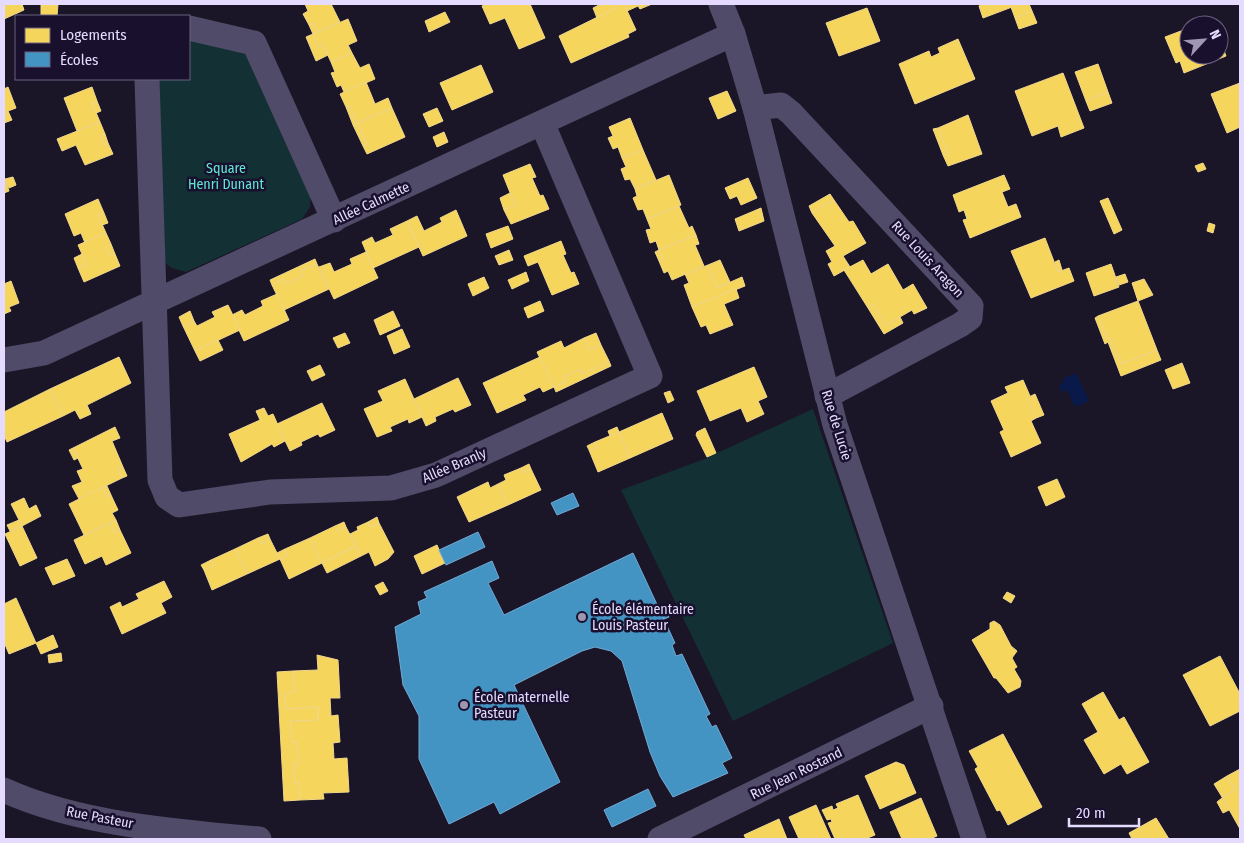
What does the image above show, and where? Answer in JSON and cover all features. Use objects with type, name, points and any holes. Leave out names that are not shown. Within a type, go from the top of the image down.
[{"type":"street","name":"Rue de Lucie","points":[[721,4],[733,34],[755,108],[827,396],[974,839]]},
{"type":"street","points":[[190,28],[254,42],[334,220]]},
{"type":"street","name":"Allée Calmette","points":[[4,360],[44,353],[733,34]]},
{"type":"street","points":[[147,80],[153,304]]},
{"type":"street","name":"Rue Louis Aragon","points":[[755,108],[782,105],[791,113],[960,291],[971,306],[970,318],[960,326],[827,396]]},
{"type":"street","name":"Allée Branly","points":[[153,304],[160,480],[167,497],[179,505],[270,492],[391,488],[436,475],[632,385],[650,376],[542,123]]},
{"type":"street","name":"Rue Jean Rostand","points":[[660,839],[931,706]]},
{"type":"street","name":"Rue Pasteur","points":[[4,790],[24,800],[89,816],[180,832],[260,839]]},
{"type":"green space","name":"Square Henri Dunant","points":[[190,33],[246,54],[311,194],[310,207],[302,219],[186,272],[172,268],[165,263],[153,80],[190,80]]},
{"type":"green space","points":[[813,409],[893,643],[733,721],[621,490],[702,460]]},
{"type":"water","points":[[1076,373],[1089,401],[1075,407],[1067,390],[1062,392],[1059,385],[1064,382],[1062,379]]},
{"type":"building: Logements","points":[[4,4],[22,4],[24,10],[4,19]]},
{"type":"building: Logements","points":[[41,4],[58,4],[57,15],[41,15]]},
{"type":"building: Logements","points":[[305,4],[331,4],[340,22],[318,32],[314,23],[309,25],[303,14],[308,11]]},
{"type":"building: Logements","points":[[488,4],[530,4],[545,38],[519,49],[505,18],[490,24],[482,6]]},
{"type":"building: Logements","points":[[601,4],[614,4],[616,8],[597,18],[593,8]]},
{"type":"building: Logements","points":[[614,4],[624,4],[636,30],[628,34],[629,37],[571,63],[559,36],[616,8]]},
{"type":"building: Logements","points":[[624,4],[652,4],[640,9],[638,6],[627,11]]},
{"type":"building: Logements","points":[[982,4],[1020,4],[983,18],[979,6]]},
{"type":"building: Logements","points":[[1029,4],[1032,11],[1015,18],[1011,7]]},
{"type":"building: Logements","points":[[867,8],[880,41],[839,56],[826,23]]},
{"type":"building: Logements","points":[[1032,11],[1037,23],[1019,29],[1015,18]]},
{"type":"building: Logements","points":[[445,12],[450,22],[429,32],[425,21]]},
{"type":"building: Logements","points":[[348,19],[357,41],[348,45],[352,53],[331,62],[323,45],[318,47],[313,34]]},
{"type":"building: Logements","points":[[314,23],[318,32],[313,34],[309,25]]},
{"type":"building: Logements","points":[[1179,32],[1179,62],[1176,63],[1165,37]]},
{"type":"building: Logements","points":[[313,34],[318,47],[323,45],[328,55],[316,61],[306,37]]},
{"type":"building: Logements","points":[[958,39],[975,79],[915,104],[899,64],[929,51],[931,57],[940,53],[938,48]]},
{"type":"building: Logements","points":[[352,53],[360,68],[369,64],[375,79],[344,92],[341,85],[337,87],[331,73],[335,72],[331,62]]},
{"type":"building: Logements","points":[[1098,64],[1108,92],[1086,101],[1075,72]]},
{"type":"building: Logements","points":[[481,65],[493,92],[452,110],[440,83]]},
{"type":"building: Logements","points":[[1181,65],[1204,65],[1184,73]]},
{"type":"building: Logements","points":[[1063,73],[1084,128],[1061,137],[1058,126],[1032,136],[1015,91]]},
{"type":"building: Logements","points":[[366,82],[375,104],[388,98],[392,108],[357,123],[350,106],[346,107],[340,94]]},
{"type":"building: Logements","points":[[1240,83],[1240,127],[1227,133],[1211,94]]},
{"type":"building: Logements","points":[[8,87],[16,108],[8,111],[12,120],[4,123],[4,89]]},
{"type":"building: Logements","points":[[92,87],[97,101],[92,103],[100,122],[77,131],[64,98]]},
{"type":"building: Logements","points":[[727,91],[736,111],[718,119],[709,98]]},
{"type":"building: Logements","points":[[1108,92],[1112,103],[1090,111],[1086,101]]},
{"type":"building: Logements","points":[[97,101],[101,111],[96,113],[92,103]]},
{"type":"building: Logements","points":[[350,106],[357,123],[353,125],[346,107]]},
{"type":"building: Logements","points":[[392,108],[405,137],[367,154],[363,146],[367,144],[357,123]]},
{"type":"building: Logements","points":[[437,108],[443,121],[429,127],[423,114]]},
{"type":"building: Logements","points":[[968,115],[982,154],[948,166],[943,155],[948,153],[938,128]]},
{"type":"building: Logements","points":[[630,118],[643,150],[622,158],[618,147],[613,149],[608,138],[613,136],[609,127]]},
{"type":"building: Logements","points":[[100,122],[105,134],[101,135],[104,145],[108,143],[113,154],[85,165],[76,145],[62,151],[57,139]]},
{"type":"building: Logements","points":[[357,123],[367,144],[363,146],[353,125]]},
{"type":"building: Logements","points":[[938,128],[948,153],[943,155],[933,129]]},
{"type":"building: Logements","points":[[444,132],[448,142],[437,147],[433,137]]},
{"type":"building: Logements","points":[[105,134],[108,143],[104,145],[101,135]]},
{"type":"building: Logements","points":[[643,150],[656,180],[635,189],[630,179],[625,180],[621,169],[626,167],[622,158]]},
{"type":"building: Logements","points":[[1203,163],[1206,169],[1198,172],[1195,166]]},
{"type":"building: Logements","points":[[530,164],[536,177],[532,178],[540,196],[543,195],[549,209],[511,224],[504,210],[515,205],[503,175]]},
{"type":"building: Logements","points":[[669,175],[681,205],[647,219],[643,209],[638,210],[633,198],[637,196],[635,189]]},
{"type":"building: Logements","points":[[1004,175],[1010,189],[1002,192],[1008,207],[1016,204],[1021,217],[970,238],[963,220],[967,219],[964,210],[959,212],[953,195]]},
{"type":"building: Logements","points":[[13,177],[16,185],[9,188],[5,179]]},
{"type":"building: Logements","points":[[748,178],[757,198],[741,205],[737,196],[730,199],[725,188]]},
{"type":"building: Logements","points":[[4,180],[9,191],[4,193]]},
{"type":"building: Logements","points":[[510,193],[515,205],[504,210],[500,198]]},
{"type":"building: Logements","points":[[830,194],[834,200],[812,213],[809,206]]},
{"type":"building: Logements","points":[[1108,198],[1122,230],[1114,234],[1100,201]]},
{"type":"building: Logements","points":[[98,199],[104,213],[98,215],[106,233],[85,243],[81,233],[74,236],[65,214]]},
{"type":"building: Logements","points":[[834,200],[849,222],[853,221],[866,243],[843,256],[850,267],[834,276],[828,264],[832,262],[826,251],[835,246],[812,213]]},
{"type":"building: Logements","points":[[679,206],[689,228],[692,226],[696,235],[659,250],[656,241],[650,243],[646,230],[651,229],[647,219]]},
{"type":"building: Logements","points":[[761,208],[764,221],[739,231],[735,219]]},
{"type":"building: Logements","points":[[456,210],[467,236],[423,256],[407,221],[417,216],[424,231],[442,222],[440,218]]},
{"type":"building: Logements","points":[[104,213],[108,223],[102,225],[98,215]]},
{"type":"building: Logements","points":[[407,221],[419,247],[373,268],[362,242],[372,237],[375,243],[393,235],[390,229]]},
{"type":"building: Logements","points":[[1209,223],[1215,225],[1213,233],[1207,231]]},
{"type":"building: Logements","points":[[508,226],[513,239],[491,248],[486,234]]},
{"type":"building: Logements","points":[[106,233],[111,244],[106,247],[110,256],[115,254],[120,266],[84,282],[78,268],[87,265],[78,245]]},
{"type":"building: Logements","points":[[696,235],[699,244],[695,245],[704,266],[672,280],[668,271],[664,273],[659,261],[663,259],[659,250]]},
{"type":"building: Logements","points":[[1045,238],[1058,272],[1069,268],[1074,281],[1031,298],[1011,251]]},
{"type":"building: Logements","points":[[561,241],[566,254],[563,255],[571,273],[574,272],[579,284],[552,295],[538,262],[528,266],[524,256]]},
{"type":"building: Logements","points":[[111,244],[115,254],[110,256],[106,247]]},
{"type":"building: Logements","points":[[509,250],[513,260],[499,265],[495,256]]},
{"type":"building: Logements","points":[[659,250],[663,259],[659,261],[655,252]]},
{"type":"building: Logements","points":[[366,252],[378,278],[334,299],[319,267],[330,263],[334,272],[352,264],[350,259]]},
{"type":"building: Logements","points":[[82,254],[87,265],[78,268],[74,258]]},
{"type":"building: Logements","points":[[315,259],[317,264],[301,271],[303,276],[286,284],[284,279],[272,285],[270,280]]},
{"type":"building: Logements","points":[[720,260],[730,282],[717,288],[708,265]]},
{"type":"building: Logements","points":[[863,260],[871,274],[888,264],[903,290],[913,284],[927,308],[914,314],[912,310],[886,325],[873,304],[868,308],[844,270]]},
{"type":"building: Logements","points":[[1059,260],[1062,270],[1058,272],[1055,262]]},
{"type":"building: Logements","points":[[317,264],[329,289],[284,310],[272,285],[284,279],[286,284],[303,276],[301,271]]},
{"type":"building: Logements","points":[[1111,264],[1119,287],[1094,296],[1086,273]]},
{"type":"building: Logements","points":[[708,265],[717,288],[742,277],[745,286],[692,307],[684,285],[689,283],[685,274]]},
{"type":"building: Logements","points":[[526,272],[529,281],[512,289],[508,280]]},
{"type":"building: Logements","points":[[1125,274],[1128,282],[1119,285],[1116,277]]},
{"type":"building: Logements","points":[[484,277],[489,288],[473,296],[468,284]]},
{"type":"building: Logements","points":[[1144,279],[1153,295],[1138,301],[1132,283]]},
{"type":"building: Logements","points":[[11,281],[19,303],[9,307],[11,311],[4,314],[4,284]]},
{"type":"building: Logements","points":[[736,289],[739,298],[724,304],[733,325],[710,334],[706,325],[701,327],[692,307]]},
{"type":"building: Logements","points":[[277,294],[289,320],[244,341],[232,315],[242,310],[245,315],[263,306],[261,301]]},
{"type":"building: Logements","points":[[540,301],[544,311],[528,318],[524,308]]},
{"type":"building: Logements","points":[[1138,301],[1157,350],[1121,364],[1110,338],[1107,339],[1098,316]]},
{"type":"building: Logements","points":[[873,304],[886,325],[900,317],[903,323],[884,334],[868,308]]},
{"type":"building: Logements","points":[[228,305],[240,330],[195,351],[183,326],[194,321],[197,326],[215,317],[212,312]]},
{"type":"building: Logements","points":[[190,311],[194,321],[183,326],[179,317]]},
{"type":"building: Logements","points":[[393,311],[400,326],[380,335],[374,320]]},
{"type":"building: Logements","points":[[1098,316],[1107,339],[1110,338],[1121,364],[1157,350],[1161,360],[1121,376],[1108,342],[1105,344],[1095,318]]},
{"type":"building: Logements","points":[[402,329],[410,347],[394,354],[387,336]]},
{"type":"building: Logements","points":[[345,333],[350,343],[338,348],[333,338]]},
{"type":"building: Logements","points":[[596,333],[601,345],[589,350],[584,338]]},
{"type":"building: Logements","points":[[584,338],[589,350],[601,345],[609,361],[582,374],[580,369],[563,377],[565,382],[554,387],[537,352],[561,341],[564,348]]},
{"type":"building: Logements","points":[[218,340],[223,350],[200,361],[195,351]]},
{"type":"building: Logements","points":[[119,357],[131,383],[87,405],[91,414],[80,419],[75,410],[63,416],[50,389]]},
{"type":"building: Logements","points":[[540,357],[554,387],[543,392],[540,387],[523,395],[526,400],[497,413],[483,383]]},
{"type":"building: Logements","points":[[609,361],[611,366],[556,392],[554,387],[565,382],[563,377],[580,369],[582,374]]},
{"type":"building: Logements","points":[[1182,363],[1190,383],[1173,389],[1165,370]]},
{"type":"building: Logements","points":[[320,365],[325,375],[312,381],[307,371]]},
{"type":"building: Logements","points":[[754,367],[767,397],[758,401],[764,414],[747,422],[741,408],[710,421],[697,391]]},
{"type":"building: Logements","points":[[458,378],[471,405],[455,412],[453,409],[435,417],[436,421],[426,426],[414,399]]},
{"type":"building: Logements","points":[[405,379],[422,417],[409,423],[408,419],[390,427],[392,431],[377,437],[364,409],[383,401],[378,391]]},
{"type":"building: Logements","points":[[1023,380],[1030,396],[1027,398],[1036,418],[1031,421],[1041,443],[1011,457],[1000,432],[1004,430],[991,401],[1008,393],[1005,387]]},
{"type":"building: Logements","points":[[50,389],[63,416],[7,442],[4,435],[4,412]]},
{"type":"building: Logements","points":[[670,391],[674,400],[668,403],[664,393]]},
{"type":"building: Logements","points":[[1035,394],[1044,415],[1036,418],[1027,398]]},
{"type":"building: Logements","points":[[322,403],[335,430],[320,437],[318,434],[301,442],[302,445],[290,451],[277,424]]},
{"type":"building: Logements","points":[[264,408],[268,416],[273,414],[285,441],[274,447],[272,444],[241,462],[229,434],[260,420],[256,411]]},
{"type":"building: Logements","points":[[662,413],[673,439],[630,458],[619,432]]},
{"type":"building: Logements","points":[[115,427],[120,438],[112,441],[123,467],[118,469],[122,478],[79,499],[72,486],[82,482],[77,471],[83,469],[73,448]]},
{"type":"building: Logements","points":[[617,427],[619,432],[610,436],[608,431]]},
{"type":"building: Logements","points":[[705,428],[716,453],[707,457],[696,435],[697,432]]},
{"type":"building: Logements","points":[[619,432],[630,458],[598,472],[589,450],[597,447],[595,442]]},
{"type":"building: Logements","points":[[595,442],[597,447],[589,450],[587,446]]},
{"type":"building: Logements","points":[[73,448],[78,458],[74,460],[69,450]]},
{"type":"building: Logements","points":[[529,464],[531,469],[523,473],[521,468]]},
{"type":"building: Logements","points":[[123,467],[127,476],[122,478],[118,469]]},
{"type":"building: Logements","points":[[521,468],[523,473],[531,469],[541,490],[508,505],[498,484],[506,480],[504,475]]},
{"type":"building: Logements","points":[[1057,479],[1065,497],[1046,506],[1038,487]]},
{"type":"building: Logements","points":[[488,482],[490,488],[498,484],[508,505],[469,522],[457,497]]},
{"type":"building: Logements","points":[[107,486],[111,495],[107,497],[103,487]]},
{"type":"building: Logements","points":[[103,487],[107,497],[111,495],[118,510],[112,513],[116,520],[84,535],[69,504]]},
{"type":"building: Logements","points":[[24,498],[29,509],[36,505],[41,516],[22,526],[11,504]]},
{"type":"building: Logements","points":[[377,517],[379,523],[370,527],[368,522]]},
{"type":"building: Logements","points":[[19,520],[22,526],[10,531],[7,525]]},
{"type":"building: Logements","points":[[116,520],[120,530],[115,533],[110,523]]},
{"type":"building: Logements","points":[[344,522],[346,527],[338,531],[335,526]]},
{"type":"building: Logements","points":[[368,522],[370,527],[379,523],[394,552],[388,559],[375,566],[369,552],[361,556],[350,534],[358,530],[357,527]]},
{"type":"building: Logements","points":[[110,523],[115,533],[120,530],[131,553],[106,565],[102,556],[85,564],[74,540]]},
{"type":"building: Logements","points":[[22,526],[37,558],[20,566],[5,534]]},
{"type":"building: Logements","points":[[335,526],[338,531],[346,527],[356,546],[322,563],[310,538]]},
{"type":"building: Logements","points":[[268,534],[270,539],[261,544],[258,538]]},
{"type":"building: Logements","points":[[258,538],[261,544],[270,539],[280,559],[247,574],[235,549]]},
{"type":"building: Logements","points":[[310,538],[322,563],[289,579],[280,559],[288,555],[285,549]]},
{"type":"building: Logements","points":[[437,545],[445,563],[422,574],[414,556]]},
{"type":"building: Logements","points":[[356,546],[361,556],[327,573],[322,563]]},
{"type":"building: Logements","points":[[235,549],[247,574],[212,590],[204,570],[213,566],[211,560]]},
{"type":"building: Logements","points":[[285,549],[288,555],[280,559],[277,553]]},
{"type":"building: Logements","points":[[67,559],[75,576],[53,585],[45,568]]},
{"type":"building: Logements","points":[[211,560],[213,566],[204,570],[201,565]]},
{"type":"building: Logements","points":[[164,581],[172,597],[161,603],[166,613],[122,634],[110,607],[120,602],[122,607],[139,599],[136,594]]},
{"type":"building: Logements","points":[[383,582],[388,591],[380,595],[375,586]]},
{"type":"building: Logements","points":[[1007,592],[1015,596],[1011,603],[1003,598]]},
{"type":"building: Logements","points":[[16,598],[36,643],[9,654],[4,642],[4,604]]},
{"type":"building: Logements","points":[[994,621],[1000,625],[1011,646],[1017,651],[1012,658],[1017,667],[1014,669],[1021,681],[1020,687],[1008,693],[994,678],[972,640],[990,629],[990,623]]},
{"type":"building: Logements","points":[[53,635],[58,647],[41,654],[36,643]]},
{"type":"building: Logements","points":[[61,653],[62,661],[49,663],[48,655]]},
{"type":"building: Logements","points":[[317,655],[338,660],[340,698],[330,698],[331,716],[338,715],[340,742],[333,743],[334,759],[347,758],[349,792],[323,793],[324,799],[300,800],[299,783],[295,784],[294,765],[298,765],[297,742],[292,742],[290,721],[318,720],[318,707],[286,709],[285,693],[295,692],[293,671],[318,670]]},
{"type":"building: Logements","points":[[1220,656],[1240,694],[1240,711],[1210,726],[1183,675]]},
{"type":"building: Logements","points":[[293,671],[295,692],[285,693],[286,709],[318,707],[318,720],[290,721],[292,742],[297,742],[298,765],[294,765],[295,784],[299,783],[300,800],[284,801],[277,672]]},
{"type":"building: Logements","points":[[1103,692],[1119,720],[1124,717],[1149,762],[1127,774],[1121,764],[1104,774],[1084,740],[1098,732],[1082,704]]},
{"type":"building: Logements","points":[[1003,734],[1042,807],[1008,825],[1000,810],[997,811],[975,769],[978,767],[969,751]]},
{"type":"building: Logements","points":[[896,762],[904,765],[916,793],[880,809],[865,776]]},
{"type":"building: Logements","points":[[1240,769],[1240,829],[1222,797],[1235,790],[1227,776]]},
{"type":"building: Logements","points":[[1227,776],[1235,790],[1222,797],[1214,784]]},
{"type":"building: Logements","points":[[858,795],[875,835],[865,839],[835,839],[828,823],[832,822],[831,819],[827,820],[822,810],[832,806],[833,810],[838,808],[836,804]]},
{"type":"building: Logements","points":[[921,798],[937,836],[930,839],[902,839],[890,812]]},
{"type":"building: Logements","points":[[1222,798],[1229,810],[1223,813],[1217,802]]},
{"type":"building: Logements","points":[[816,805],[831,839],[799,839],[789,817]]},
{"type":"building: Logements","points":[[1156,818],[1169,839],[1132,839],[1129,833]]},
{"type":"building: Logements","points":[[779,819],[787,839],[746,839],[744,835]]},
{"type":"building: Écoles","points":[[573,493],[579,506],[557,515],[551,503]]},
{"type":"building: Écoles","points":[[478,532],[485,547],[446,565],[439,550]]},
{"type":"building: Écoles","points":[[633,553],[675,643],[672,645],[676,656],[682,654],[710,714],[706,716],[712,727],[716,725],[732,758],[722,763],[728,773],[673,797],[660,776],[650,752],[622,661],[611,651],[595,647],[582,651],[514,685],[560,782],[500,814],[494,802],[449,824],[419,759],[419,716],[403,685],[395,627],[421,614],[418,602],[427,598],[424,592],[492,561],[499,578],[488,583],[504,615]]},
{"type":"building: Écoles","points":[[663,605],[669,617],[664,619],[658,607]]},
{"type":"building: Écoles","points":[[648,789],[656,806],[612,827],[604,810]]},
{"type":"place","name":"École élémentaire Louis Pasteur","points":[[582,617]]},
{"type":"place","name":"École maternelle Pasteur","points":[[464,705]]}]
